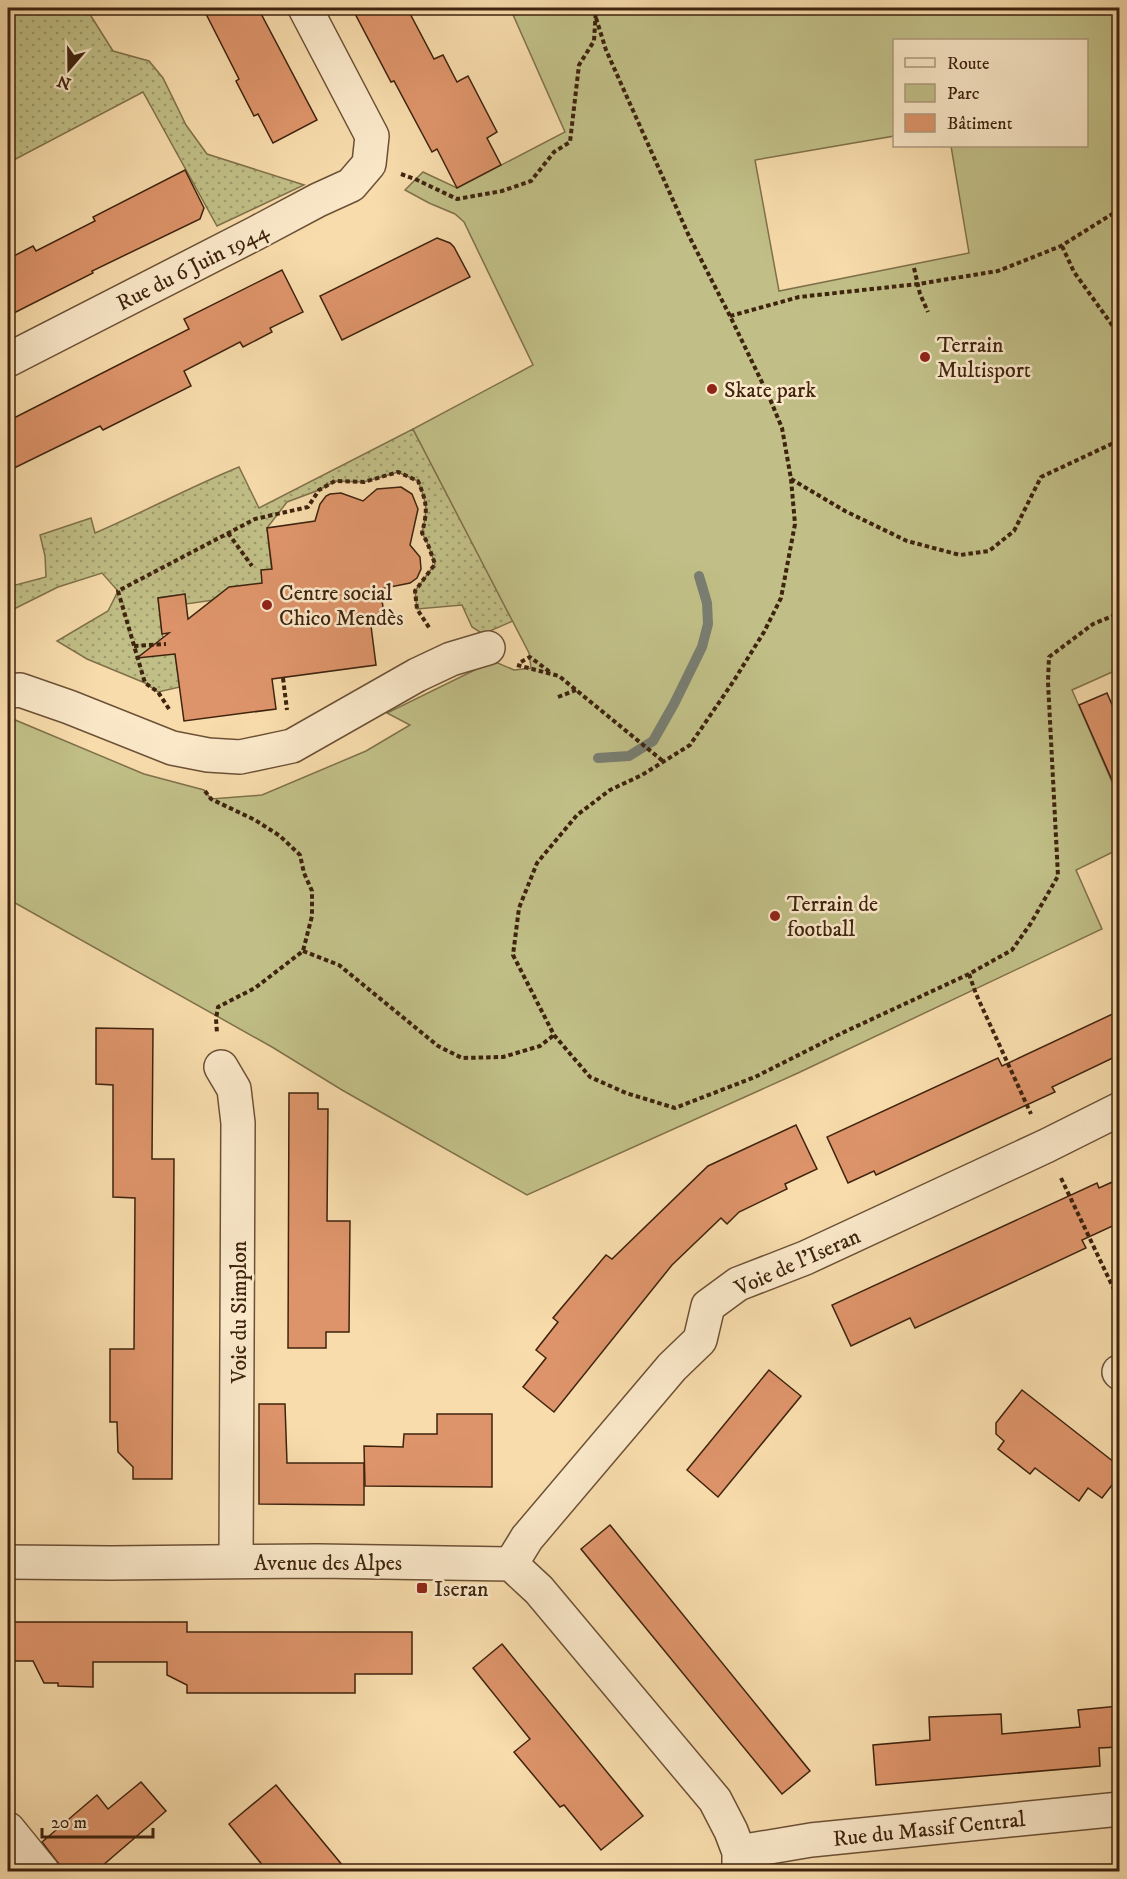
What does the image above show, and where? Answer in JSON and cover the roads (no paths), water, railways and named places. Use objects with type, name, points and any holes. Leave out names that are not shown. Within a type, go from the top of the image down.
[{"type":"street","name":"Rue du 6 Juin 1944","points":[[8,360],[351,185],[369,164],[372,136],[305,8]]},
{"type":"street","points":[[8,691],[20,690],[69,707],[172,748],[208,755],[240,757],[292,746],[417,675],[451,659],[488,648]]},
{"type":"street","name":"Voie du Simplon","points":[[221,1067],[234,1089],[238,1123],[238,1531],[236,1562]]},
{"type":"street","name":"Voie de l'Iseran","points":[[511,1564],[527,1538],[672,1367],[700,1340],[708,1306],[738,1284],[805,1258],[1046,1146],[1119,1109]]},
{"type":"street","name":"Avenue des Alpes","points":[[8,1562],[340,1561],[511,1564]]},
{"type":"street","points":[[511,1564],[539,1590],[716,1800],[731,1831],[739,1862]]},
{"type":"street","name":"Rue du Massif Central","points":[[739,1862],[811,1840],[1119,1809]]},
{"type":"street","points":[[8,1829],[43,1872]]},
{"type":"waterway","points":[[598,758],[629,756],[653,741],[674,704],[702,647],[708,624],[707,603],[699,576]]},
{"type":"place","name":"Terrain Multisport","points":[[925,357]]},
{"type":"place","name":"Skate park","points":[[712,389]]},
{"type":"place","name":"Centre social Chico Mendès","points":[[267,605]]},
{"type":"place","name":"Terrain de football","points":[[775,916]]},
{"type":"place","name":"Iseran","points":[[422,1588]]}]
